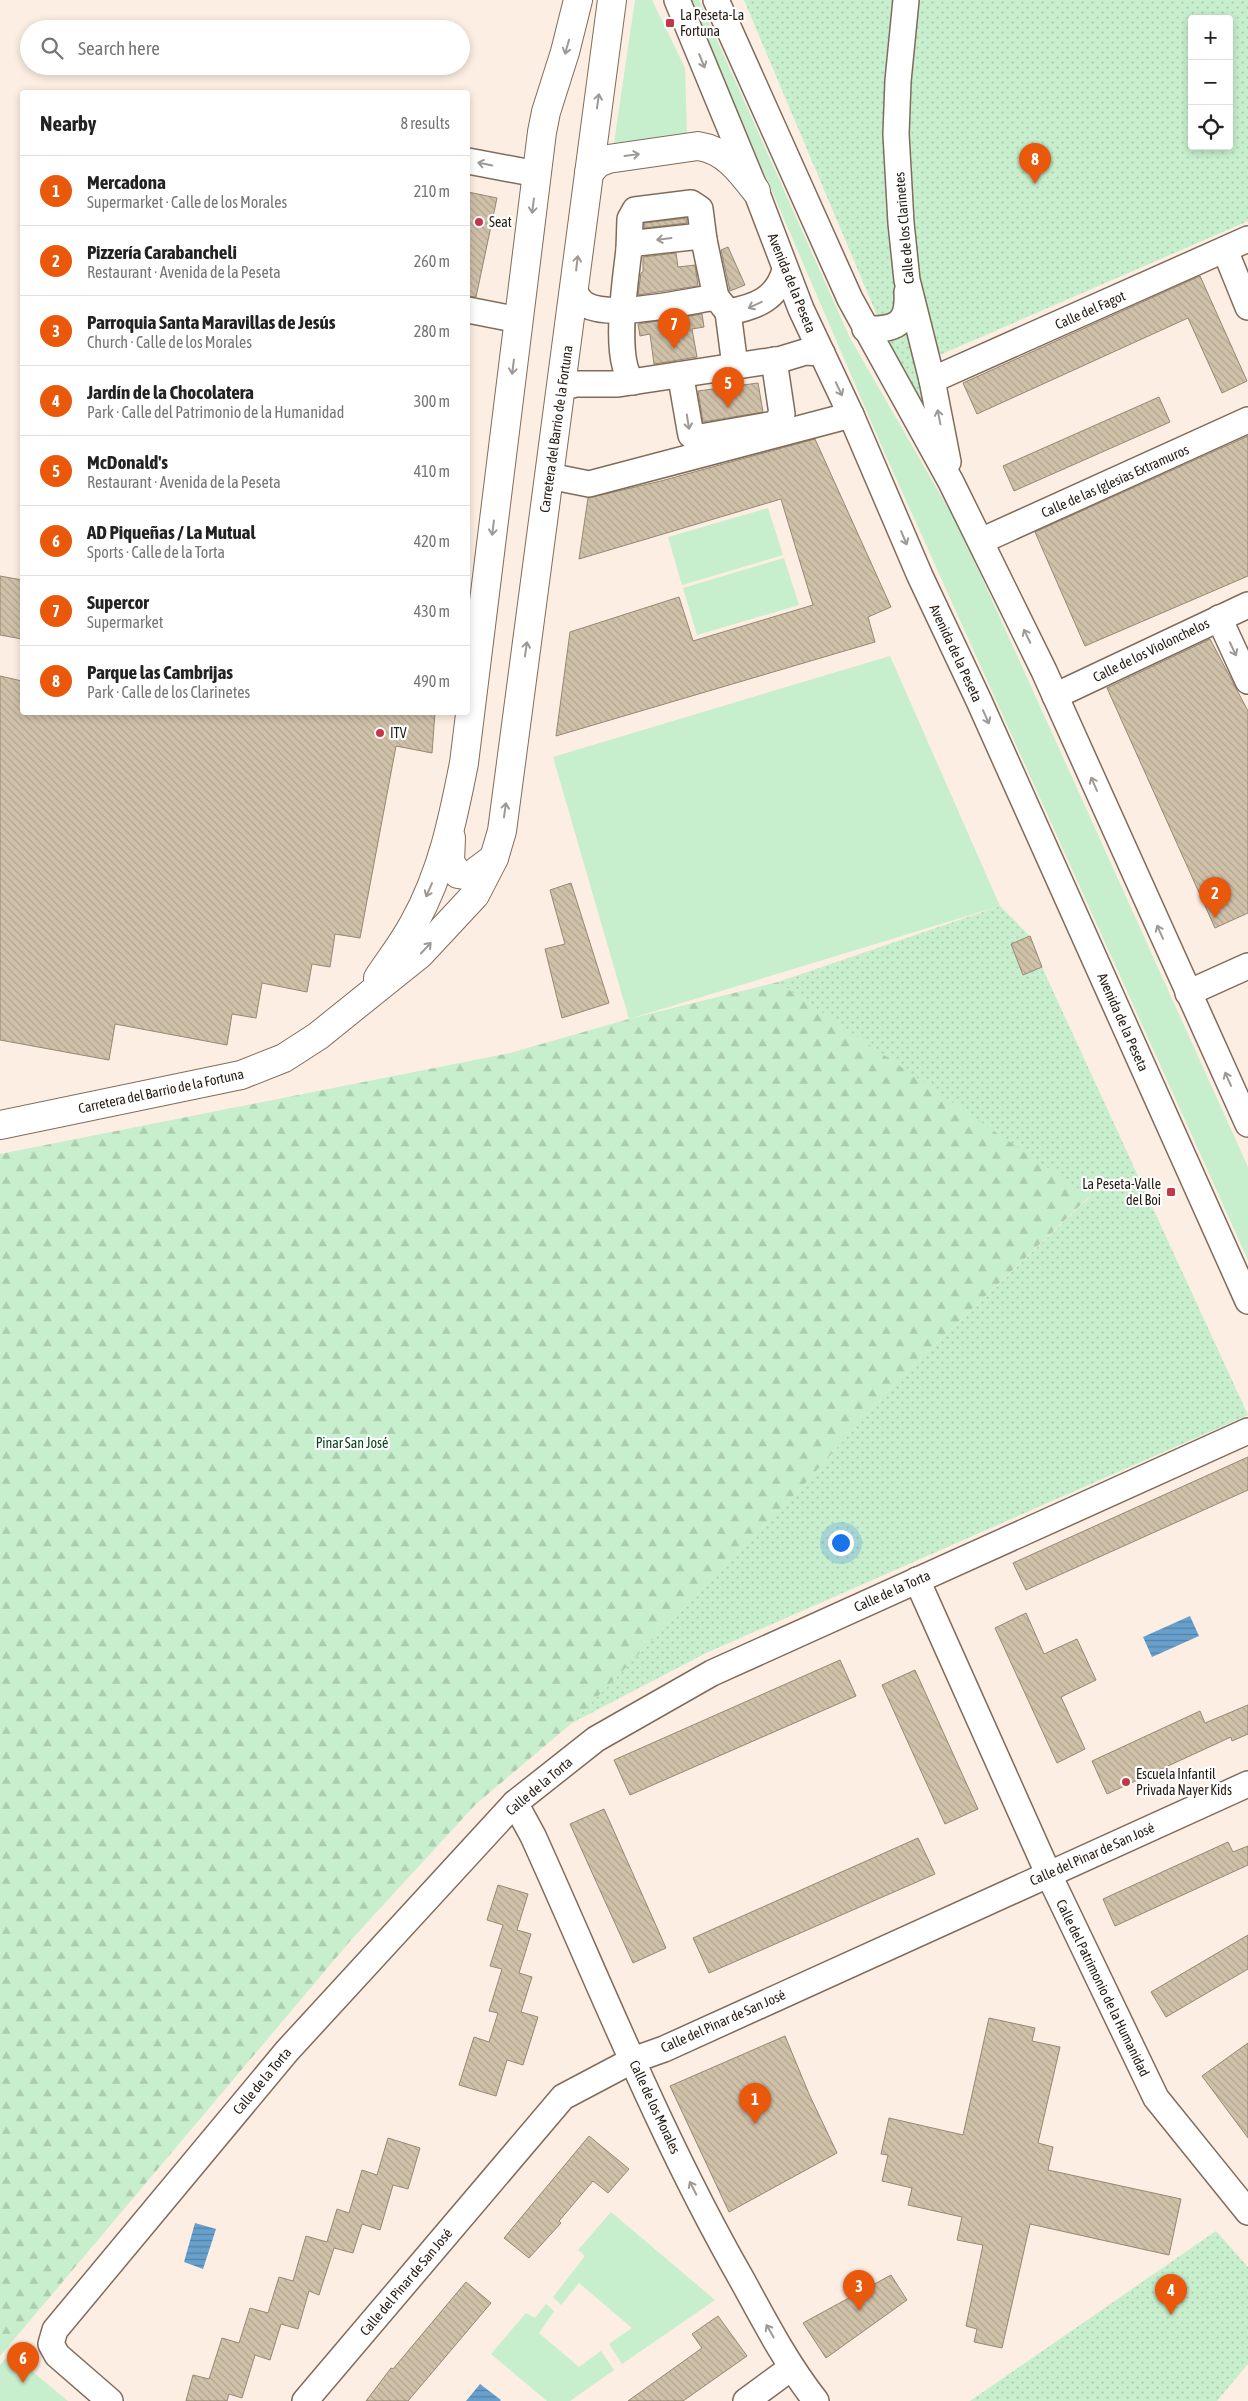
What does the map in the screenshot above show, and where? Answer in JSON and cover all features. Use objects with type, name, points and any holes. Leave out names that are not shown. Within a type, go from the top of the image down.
[{"type":"main road","name":"Carretera del Barrio de la Fortuna","points":[[470,715],[546,112],[566,52],[578,0]]},
{"type":"main road","name":"Carretera del Barrio de la Fortuna","points":[[0,1125],[241,1075],[284,1058],[318,1036],[420,954],[475,895],[494,858],[502,831],[612,0]]},
{"type":"main road","points":[[589,173],[598,164],[608,159],[698,146],[712,148],[726,157],[756,191]]},
{"type":"main road","name":"Carretera del Barrio de la Fortuna","points":[[362,1002],[414,923],[441,864],[452,828],[464,763],[470,715]]},
{"type":"main road","name":"Carretera del Barrio de la Fortuna","points":[[452,828],[450,862],[458,874],[470,876],[494,858]]},
{"type":"street","name":"Avenida de la Peseta","points":[[677,0],[756,191],[785,270],[851,415],[920,576],[979,701],[1248,1301]]},
{"type":"street","points":[[716,0],[865,328],[951,482],[1055,696],[1248,1124]]},
{"type":"street","name":"Calle de los Clarinetes","points":[[906,0],[898,81],[896,134],[901,223],[907,280],[932,380],[951,482]]},
{"type":"street","points":[[470,161],[537,174]]},
{"type":"street","points":[[633,382],[629,376],[626,362],[621,326],[630,220],[636,210],[691,203],[700,209],[704,240],[722,305],[734,366]]},
{"type":"street","points":[[629,249],[637,243],[697,236],[704,240]]},
{"type":"street","name":"Calle del Fagot","points":[[932,380],[1248,239]]},
{"type":"street","points":[[1225,250],[1248,307]]},
{"type":"street","points":[[574,290],[578,298],[588,306],[604,311],[722,305],[748,309],[767,299],[780,286],[785,270]]},
{"type":"street","points":[[865,328],[889,328],[898,324],[905,317],[908,307],[907,280]]},
{"type":"street","points":[[470,310],[519,320]]},
{"type":"street","points":[[561,388],[576,384],[607,386],[774,360],[805,352],[822,353]]},
{"type":"street","points":[[678,375],[681,378],[691,436],[695,438],[775,424],[782,414],[774,360]]},
{"type":"street","points":[[549,476],[589,484],[851,415]]},
{"type":"street","name":"Calle de las Iglesias Extramuros","points":[[981,542],[1248,420]]},
{"type":"street","name":"Calle de los Violonchelos","points":[[1055,696],[1248,605]]},
{"type":"street","points":[[1219,618],[1248,681]]},
{"type":"street","points":[[1188,993],[1248,966]]},
{"type":"street","name":"Calle de la Torta","points":[[110,2401],[57,2356],[51,2344],[55,2330],[287,2051],[515,1803],[596,1740],[712,1673],[1248,1431]]},
{"type":"street","name":"Calle del Patrimonio de la Humanidad","points":[[917,1580],[1048,1873],[1156,2098],[1248,2212]]},
{"type":"street","name":"Calle del Pinar de San José","points":[[305,2401],[563,2097],[633,2060],[673,2044],[1248,1784]]},
{"type":"street","name":"Calle de los Morales","points":[[515,1803],[533,1836],[650,2102],[718,2238],[791,2368],[816,2401]]},
{"type":"street","points":[[746,2401],[791,2368]]},
{"type":"green space","points":[[635,0],[652,0],[685,68],[687,134],[614,143]]},
{"type":"green space","points":[[690,0],[699,0],[850,338],[959,527],[1248,1167],[1248,1260],[882,447]]},
{"type":"green space","points":[[744,0],[1248,0],[1248,221],[921,363],[931,417],[890,346]]},
{"type":"green space","points":[[768,508],[783,555],[682,585],[668,537]]},
{"type":"green space","points":[[784,558],[799,605],[697,635],[683,588]]},
{"type":"green space","points":[[890,656],[1000,906],[629,1019],[553,757]]},
{"type":"green space","points":[[1000,906],[1030,936],[1042,967],[1248,1415],[706,1653],[572,1723],[802,1487],[894,1384],[1090,1197],[778,982]]},
{"type":"green space","name":"Pinar San José","points":[[778,982],[1090,1196],[894,1384],[802,1487],[572,1723],[476,1804],[351,1940],[0,2356],[0,1154],[510,1053],[629,1019]]},
{"type":"green space","points":[[611,2212],[715,2300],[622,2364],[609,2344],[632,2328],[579,2283],[561,2305],[553,2297],[585,2256],[578,2250]]},
{"type":"green space","points":[[1216,2231],[1248,2267],[1248,2364],[1217,2401],[970,2401]]},
{"type":"green space","points":[[546,2304],[554,2311],[539,2333],[579,2367],[601,2351],[614,2370],[570,2401],[547,2401],[491,2354],[526,2313],[535,2318]]},
{"type":"green space","points":[[10,2353],[68,2401],[0,2401],[0,2365]]},
{"type":"water","points":[[1190,1616],[1199,1636],[1152,1657],[1143,1637]]},
{"type":"water","points":[[195,2223],[216,2229],[203,2269],[184,2262]]},
{"type":"water","points":[[480,2384],[501,2400],[466,2401]]},
{"type":"building","name":"Seat","points":[[470,192],[497,198],[476,297],[470,296]]},
{"type":"building","points":[[687,218],[687,223],[644,228],[644,223]]},
{"type":"building","points":[[728,247],[745,285],[730,291],[721,250]]},
{"type":"building","points":[[676,253],[678,267],[695,265],[698,286],[638,295],[641,273],[643,272],[643,257]]},
{"type":"building","points":[[1200,276],[1247,381],[1222,393],[1188,318],[977,414],[963,383]]},
{"type":"building","points":[[702,314],[704,327],[692,329],[697,357],[654,364],[650,334],[640,336],[638,324]]},
{"type":"building","points":[[758,383],[763,412],[703,422],[698,391]]},
{"type":"building","points":[[1159,397],[1170,422],[1014,491],[1003,466]]},
{"type":"building","points":[[1248,436],[1248,576],[1085,646],[1035,532]]},
{"type":"building","points":[[815,439],[891,607],[868,617],[875,642],[556,736],[570,632],[679,597],[693,641],[813,605],[781,499],[579,559],[588,498],[661,481]]},
{"type":"building","points":[[0,576],[20,580],[20,639],[0,635]]},
{"type":"building","points":[[1210,639],[1248,711],[1248,913],[1215,928],[1107,688]]},
{"type":"building","points":[[0,676],[20,681],[20,715],[435,715],[432,753],[396,746],[360,938],[335,934],[330,967],[312,964],[307,992],[262,983],[256,1018],[232,1014],[227,1045],[115,1024],[109,1060],[0,1040]]},
{"type":"building","points":[[571,883],[609,1003],[562,1018],[545,949],[565,944],[550,890]]},
{"type":"building","points":[[1030,936],[1042,967],[1023,975],[1011,944]]},
{"type":"building","points":[[1248,1457],[1248,1490],[1026,1590],[1013,1563]]},
{"type":"building","points":[[1026,1613],[1044,1654],[1077,1639],[1096,1680],[1061,1697],[1085,1749],[1057,1763],[995,1628]]},
{"type":"building","points":[[840,1660],[856,1696],[630,1795],[614,1760]]},
{"type":"building","points":[[915,1670],[978,1809],[945,1824],[882,1685]]},
{"type":"building","points":[[1248,1705],[1248,1734],[1232,1741],[1231,1737],[1107,1794],[1092,1761],[1200,1711],[1205,1723]]},
{"type":"building","points":[[604,1809],[666,1948],[633,1963],[570,1824]]},
{"type":"building","points":[[918,1838],[935,1874],[709,1973],[693,1938]]},
{"type":"building","points":[[1228,1842],[1233,1852],[1248,1846],[1248,1865],[1115,1926],[1103,1899]]},
{"type":"building","points":[[498,1885],[528,1894],[517,1930],[531,1934],[519,1973],[532,1977],[521,2012],[538,2017],[523,2065],[507,2060],[496,2096],[459,2085],[474,2037],[489,2042],[498,2013],[489,2011],[502,1969],[490,1966],[503,1925],[487,1920]]},
{"type":"building","points":[[1248,1935],[1248,1969],[1166,2017],[1151,1992]]},
{"type":"building","points":[[989,2018],[1035,2028],[1032,2041],[1060,2047],[1038,2143],[1053,2147],[1048,2170],[1181,2199],[1169,2255],[1030,2224],[1002,2348],[974,2342],[977,2329],[966,2326],[983,2245],[957,2240],[962,2217],[908,2205],[912,2188],[882,2181],[888,2155],[881,2154],[889,2118],[963,2135]]},
{"type":"building","points":[[785,2036],[809,2094],[837,2153],[729,2212],[670,2086]]},
{"type":"building","points":[[1248,2043],[1248,2138],[1202,2076]]},
{"type":"building","points":[[589,2136],[629,2169],[608,2193],[593,2181],[559,2221],[561,2223],[529,2258],[504,2238]]},
{"type":"building","points":[[388,2138],[420,2148],[408,2189],[393,2185],[380,2230],[362,2224],[353,2253],[334,2248],[319,2295],[309,2291],[298,2329],[281,2324],[270,2360],[255,2355],[242,2398],[229,2394],[227,2401],[186,2401],[193,2375],[209,2379],[222,2338],[239,2343],[250,2308],[268,2313],[279,2277],[293,2281],[306,2236],[327,2242],[337,2209],[349,2213],[362,2170],[377,2175]]},
{"type":"building","points":[[891,2275],[907,2300],[826,2358],[803,2323]]},
{"type":"building","points":[[466,2282],[491,2303],[408,2401],[366,2401],[391,2368],[393,2369]]},
{"type":"building","points":[[718,2316],[747,2356],[683,2401],[628,2401],[702,2348],[692,2334]]},
{"type":"place","name":"La Peseta-La Fortuna","points":[[670,23]]},
{"type":"place","name":"Parque las Cambrijas","points":[[1035,184]]},
{"type":"place","name":"Seat","points":[[479,222]]},
{"type":"place","name":"Supercor","points":[[674,349]]},
{"type":"place","name":"McDonald's","points":[[728,408]]},
{"type":"place","name":"ITV","points":[[380,733]]},
{"type":"place","name":"Pizzería Carabancheli","points":[[1215,918]]},
{"type":"place","name":"La Peseta-Valle del Boi","points":[[1171,1192]]},
{"type":"place","name":"Escuela Infantil Privada Nayer Kids","points":[[1126,1782]]},
{"type":"place","name":"Mercadona","points":[[755,2124]]},
{"type":"place","name":"Parroquia Santa Maravillas de Jesús","points":[[859,2311]]},
{"type":"place","name":"Jardín de la Chocolatera","points":[[1171,2315]]},
{"type":"place","name":"AD Piqueñas / La Mutual","points":[[23,2383]]}]
